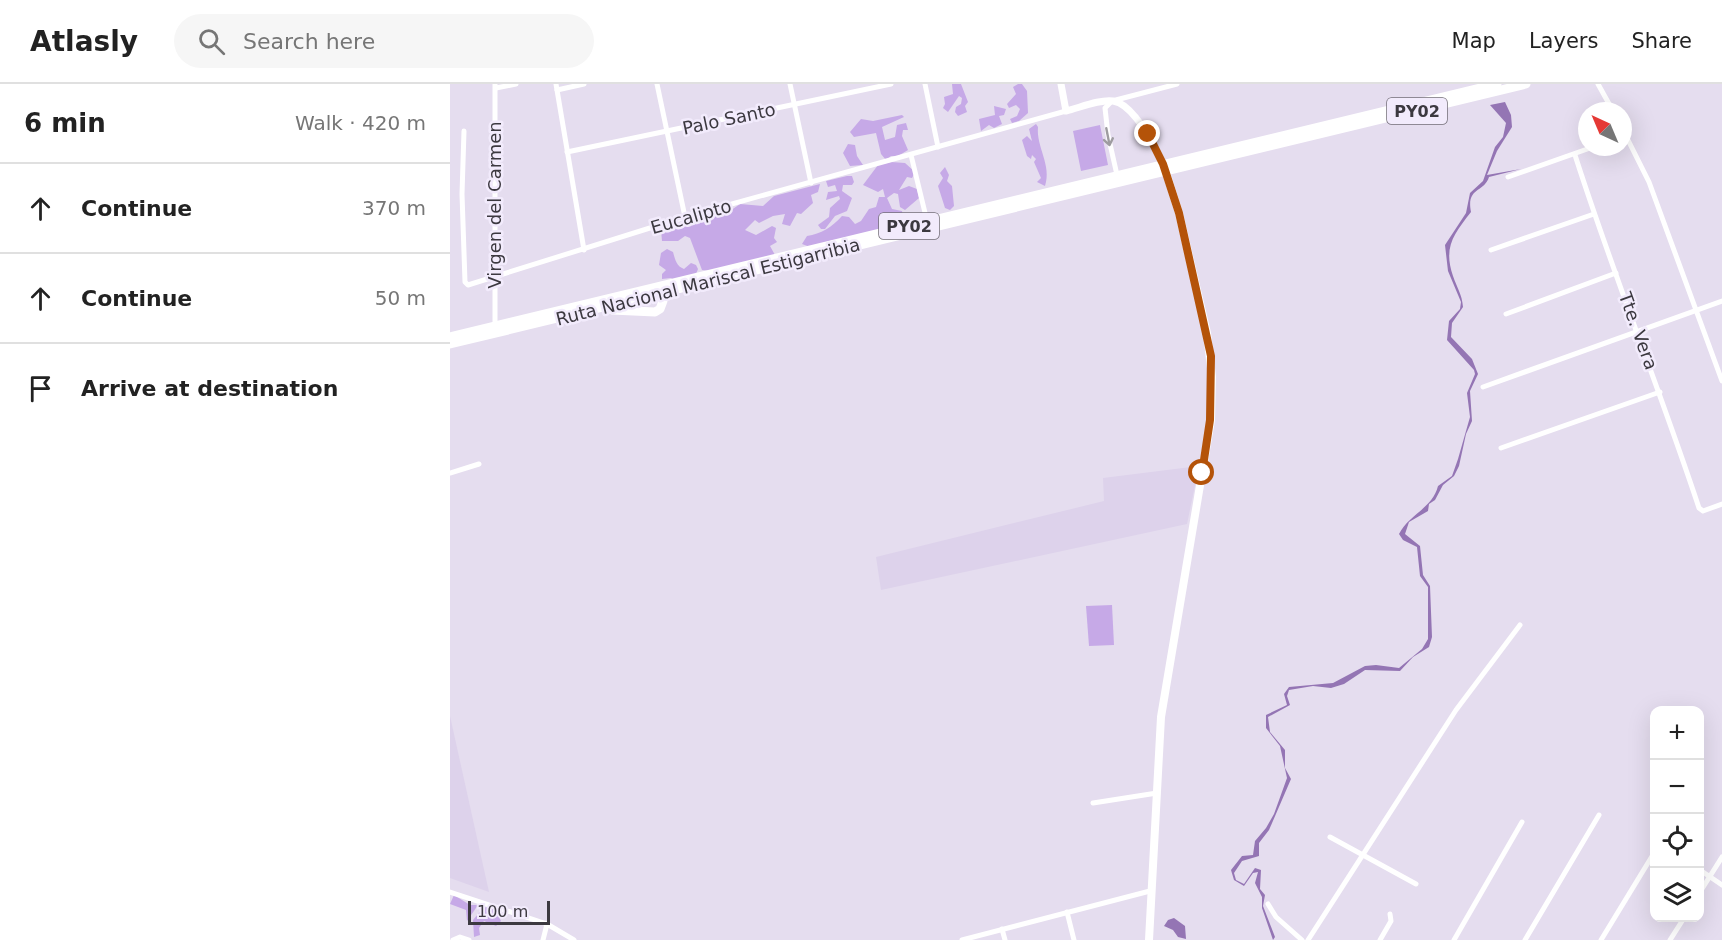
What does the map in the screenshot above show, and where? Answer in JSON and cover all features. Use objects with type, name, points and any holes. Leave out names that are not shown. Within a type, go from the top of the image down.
[{"type":"highway","name":"Ruta Nacional Mariscal Estigarribia","points":[[450,337],[657,291],[1497,84]]},
{"type":"highway","name":"Ruta Nacional Mariscal Estigarribia","points":[[450,344],[563,317],[927,221],[1117,175],[1165,167],[1526,84]]},
{"type":"highway","points":[[563,317],[618,309],[655,312],[662,306],[657,291]]},
{"type":"main road","points":[[1149,940],[1161,717],[1209,430],[1212,377],[1200,298],[1165,167]]},
{"type":"street","points":[[495,86],[516,84]]},
{"type":"street","points":[[584,84],[556,87],[584,250]]},
{"type":"street","points":[[657,84],[685,217]]},
{"type":"street","points":[[790,84],[811,183]]},
{"type":"street","name":"Palo Santo","points":[[567,152],[891,84]]},
{"type":"street","points":[[925,84],[938,147]]},
{"type":"street","points":[[1061,84],[1066,111],[1177,84]]},
{"type":"street","points":[[1598,84],[1608,102]]},
{"type":"street","name":"Virgen del Carmen","points":[[495,86],[493,278],[495,326]]},
{"type":"street","points":[[1112,101],[1125,107],[1148,134],[1165,167]]},
{"type":"street","points":[[1112,101],[1104,112],[1117,175]]},
{"type":"street","name":"Eucalipto","points":[[464,131],[462,194],[465,282],[468,285],[685,217],[1066,111]]},
{"type":"street","points":[[1632,148],[1649,182],[1722,381]]},
{"type":"street","points":[[1508,177],[1578,153]]},
{"type":"street","name":"Tte. Vera","points":[[1575,154],[1594,214],[1700,508],[1703,512],[1722,504]]},
{"type":"street","points":[[911,155],[927,221]]},
{"type":"street","points":[[1491,250],[1594,214]]},
{"type":"street","points":[[1506,314],[1616,273]]},
{"type":"street","points":[[1483,387],[1722,301]]},
{"type":"street","points":[[1501,448],[1660,392]]},
{"type":"street","points":[[450,472],[479,464]]},
{"type":"street","points":[[1308,940],[1456,710],[1521,625]]},
{"type":"street","points":[[1093,803],[1156,793]]},
{"type":"street","points":[[1525,940],[1599,815]]},
{"type":"street","points":[[1454,940],[1522,822]]},
{"type":"street","points":[[1330,837],[1416,884]]},
{"type":"street","points":[[1704,885],[1722,857]]},
{"type":"street","points":[[1601,940],[1650,860]]},
{"type":"street","points":[[1704,873],[1722,885]]},
{"type":"street","points":[[962,940],[1150,891]]},
{"type":"street","points":[[450,892],[547,924],[574,940]]},
{"type":"street","points":[[1268,904],[1276,917],[1302,940]]},
{"type":"street","points":[[1067,912],[1074,940]]},
{"type":"street","points":[[1380,940],[1391,921],[1390,914]]},
{"type":"street","points":[[1670,940],[1681,922]]},
{"type":"street","points":[[543,940],[547,924]]},
{"type":"street","points":[[1002,929],[1005,940]]},
{"type":"street","points":[[453,940],[460,937],[469,939]]},
{"type":"shaded area","points":[[952,84],[961,84],[968,102],[965,106],[967,112],[958,116],[955,112],[956,107],[961,104],[962,98],[959,96],[948,112],[943,108],[944,97],[953,94]]},
{"type":"shaded area","points":[[1022,84],[1027,91],[1028,113],[1019,121],[1012,123],[1010,119],[1017,116],[1020,109],[1016,105],[1009,108],[1007,104],[1016,94],[1013,87]]},
{"type":"shaded area","points":[[1505,102],[1511,115],[1512,127],[1497,151],[1487,175],[1521,169],[1489,177],[1487,182],[1473,194],[1470,204],[1471,212],[1455,234],[1449,257],[1463,307],[1452,323],[1451,337],[1472,359],[1478,374],[1470,391],[1472,421],[1454,476],[1443,485],[1435,500],[1429,504],[1428,511],[1409,522],[1405,534],[1420,546],[1423,575],[1430,586],[1432,637],[1429,647],[1413,657],[1400,671],[1365,670],[1344,684],[1331,688],[1313,686],[1289,690],[1287,696],[1290,705],[1268,717],[1270,732],[1285,750],[1285,768],[1291,779],[1269,830],[1259,843],[1259,856],[1242,861],[1234,873],[1236,880],[1244,884],[1255,868],[1261,870],[1260,889],[1265,895],[1263,906],[1275,937],[1273,940],[1262,908],[1262,897],[1255,883],[1258,872],[1253,873],[1244,886],[1234,880],[1231,870],[1242,856],[1253,855],[1255,841],[1274,814],[1287,778],[1280,746],[1266,728],[1266,715],[1287,705],[1284,694],[1289,687],[1333,683],[1365,666],[1399,668],[1422,649],[1428,639],[1428,587],[1420,576],[1417,547],[1403,540],[1399,534],[1408,521],[1431,500],[1438,486],[1452,476],[1470,417],[1467,393],[1475,374],[1474,370],[1447,340],[1449,321],[1460,309],[1461,302],[1448,271],[1445,245],[1466,213],[1470,193],[1483,181],[1495,147],[1503,137],[1506,123],[1490,105]]},
{"type":"shaded area","points":[[994,106],[1006,109],[1004,115],[999,116],[1002,124],[994,128],[989,125],[981,131],[979,119],[995,115]]},
{"type":"shaded area","points":[[902,115],[904,117],[882,127],[885,140],[895,137],[897,125],[906,123],[908,130],[903,130],[902,136],[908,150],[886,160],[881,154],[876,133],[854,137],[850,132],[861,119],[873,121]]},
{"type":"shaded area","points":[[1036,124],[1047,171],[1045,186],[1037,182],[1041,178],[1034,162],[1036,159],[1032,155],[1031,159],[1027,156],[1022,140],[1027,136],[1032,141],[1029,129]]},
{"type":"shaded area","points":[[1100,125],[1108,165],[1081,171],[1073,131]]},
{"type":"shaded area","points":[[848,144],[855,145],[857,156],[863,165],[850,166],[843,153]]},
{"type":"shaded area","points":[[891,162],[905,163],[915,172],[912,178],[907,177],[899,190],[909,186],[917,189],[919,198],[905,210],[900,207],[898,194],[894,193],[887,198],[892,209],[902,211],[904,221],[873,232],[810,247],[802,244],[807,236],[826,229],[842,216],[849,217],[855,224],[861,221],[869,209],[876,207],[879,197],[885,197],[883,189],[878,192],[863,185],[878,165]]},
{"type":"shaded area","points":[[945,167],[949,175],[947,181],[952,186],[954,206],[950,210],[945,208],[938,186],[943,178],[940,173]]},
{"type":"shaded area","points":[[852,176],[854,182],[852,185],[843,185],[842,191],[852,198],[847,211],[835,216],[825,229],[821,229],[818,225],[829,217],[830,208],[840,199],[839,196],[826,200],[828,192],[837,191],[835,185],[828,187],[826,181]]},
{"type":"shaded area","points":[[820,184],[818,192],[811,195],[813,203],[801,214],[797,213],[790,226],[782,224],[785,214],[773,216],[759,223],[755,220],[745,230],[756,235],[772,226],[776,228],[774,238],[777,242],[770,246],[775,255],[712,271],[702,270],[690,238],[685,236],[678,241],[662,241],[661,230],[685,225],[687,219],[704,215],[711,216],[718,210],[730,211],[740,204],[763,206],[774,196]]},
{"type":"shaded area","points":[[667,249],[673,252],[681,268],[684,269],[691,263],[696,265],[698,269],[696,274],[675,281],[671,278],[662,279],[662,274],[666,270],[659,265],[661,253]]},
{"type":"shaded area","points":[[1199,466],[1187,524],[881,590],[876,557],[1104,501],[1103,478]]},
{"type":"shaded area","points":[[1112,605],[1114,645],[1089,646],[1086,606]]},
{"type":"shaded area","points":[[450,716],[489,892],[450,878]]},
{"type":"shaded area","points":[[454,895],[470,905],[478,905],[467,921],[466,910],[450,904]]},
{"type":"shaded area","points":[[484,907],[495,909],[501,921],[496,926],[484,921],[479,928],[480,935],[474,937],[473,920]]},
{"type":"shaded area","points":[[1174,918],[1185,926],[1186,939],[1178,937],[1173,930],[1164,926],[1168,920]]},
{"type":"route","points":[[1148,134],[1163,164],[1179,213],[1200,298],[1211,356],[1210,420],[1202,473]]}]
